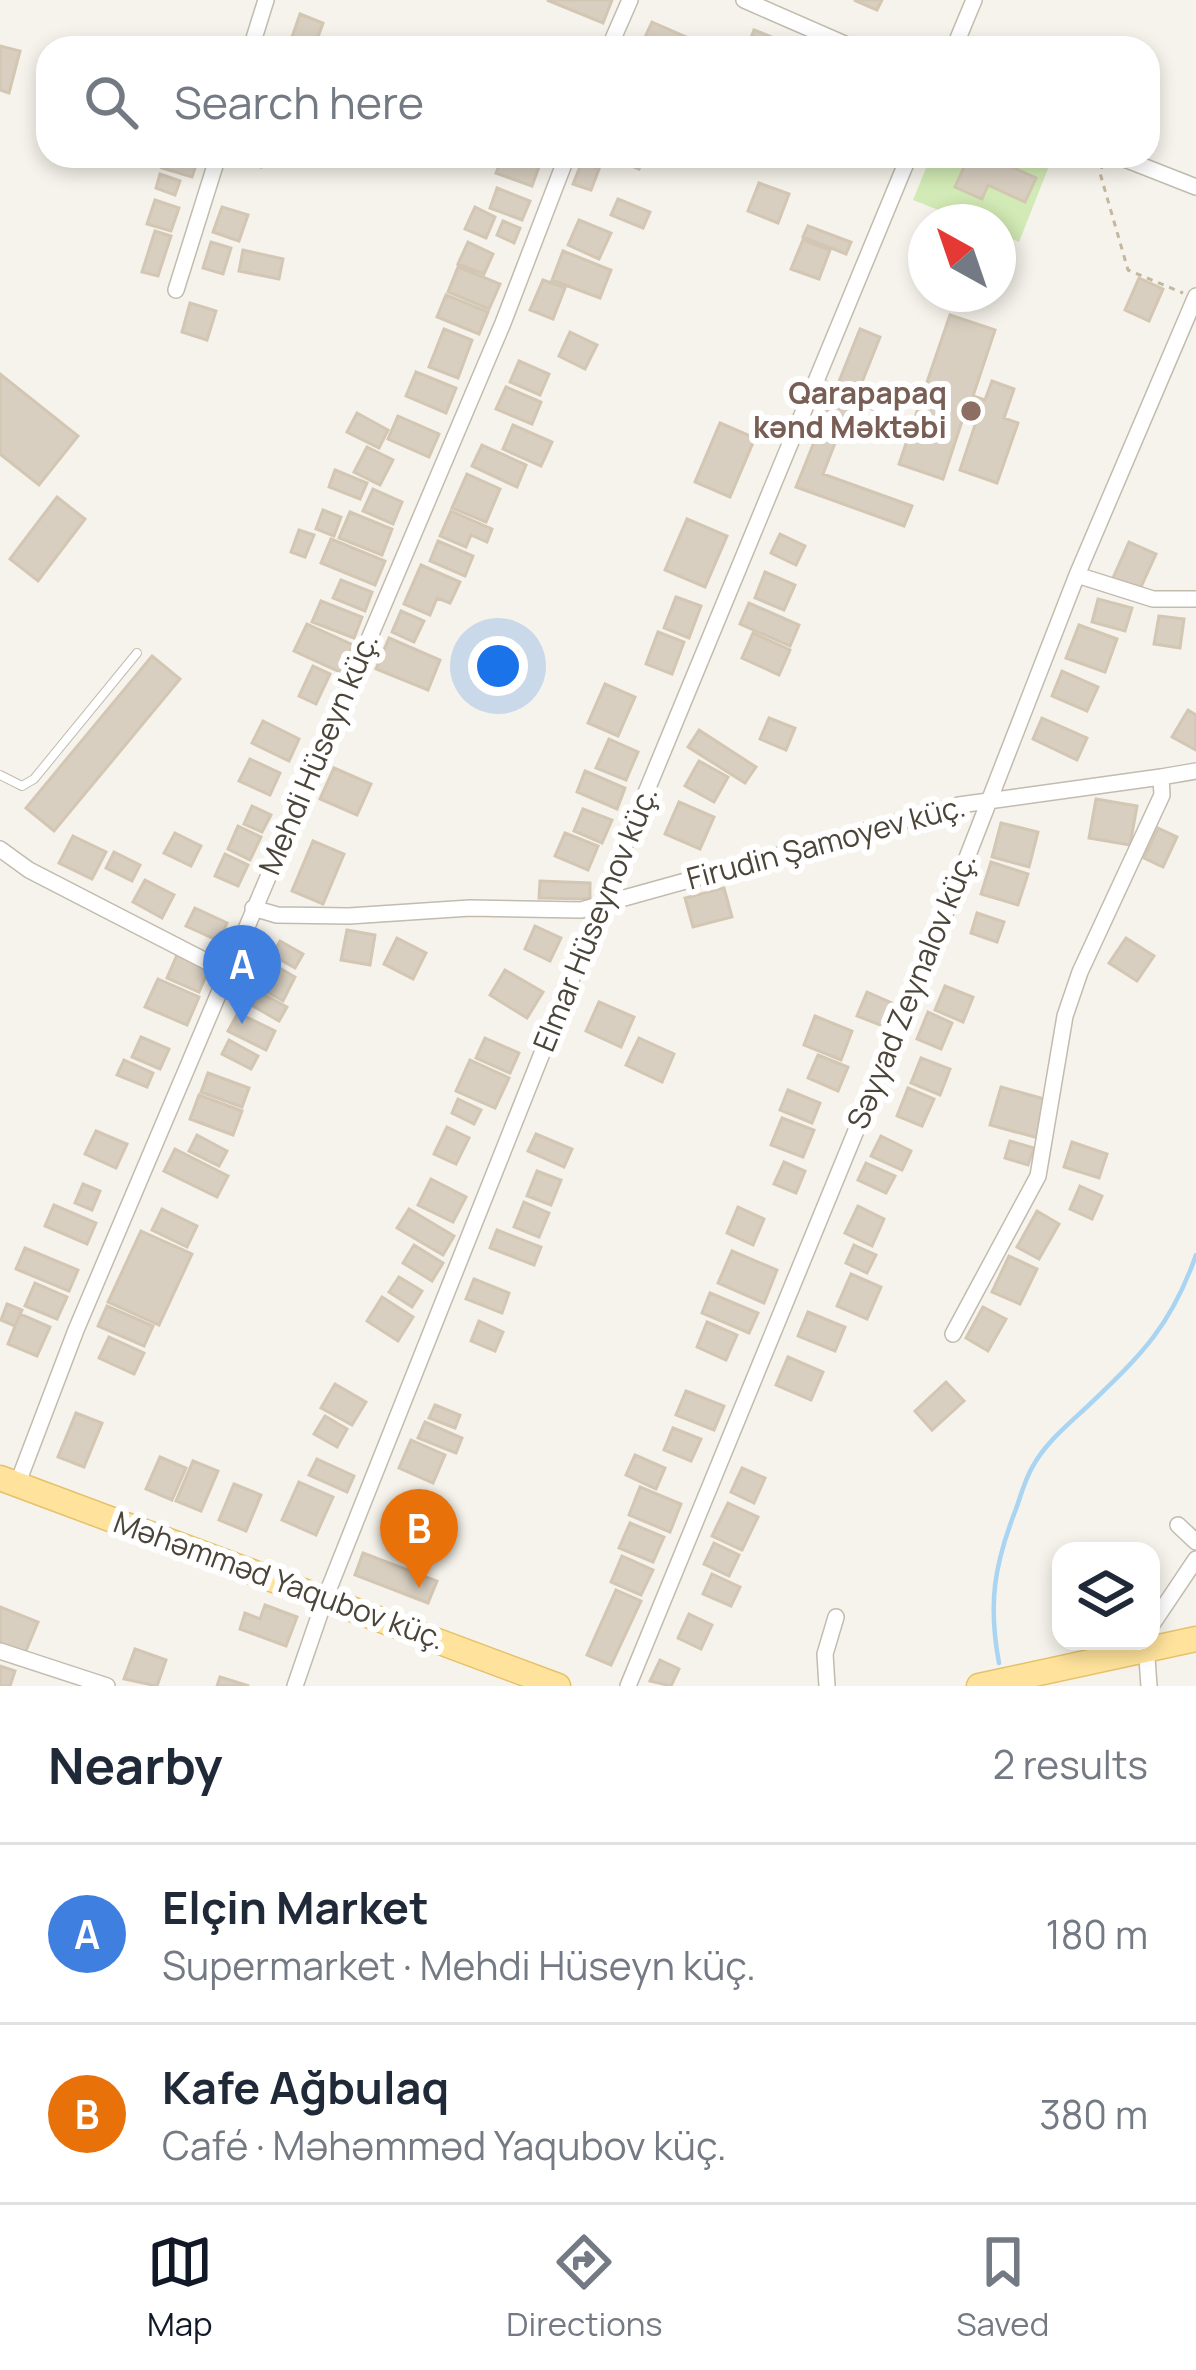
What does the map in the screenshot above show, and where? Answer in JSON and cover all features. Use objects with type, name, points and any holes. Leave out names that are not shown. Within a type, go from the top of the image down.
[{"type":"main road","name":"Məhəmməd Yaqubov küç.","points":[[9,1481],[558,1686]]},
{"type":"main road","points":[[1160,1645],[1196,1639]]},
{"type":"main road","points":[[979,1686],[1133,1650]]},
{"type":"street","points":[[255,36],[266,0]]},
{"type":"street","points":[[615,36],[630,0]]},
{"type":"street","points":[[744,0],[826,36]]},
{"type":"street","points":[[959,36],[974,0]]},
{"type":"street","points":[[176,290],[214,168]]},
{"type":"street","name":"Mehdi Hüseyn küç.","points":[[9,1481],[502,323],[561,168]]},
{"type":"street","name":"Elmar Hüseynov küç.","points":[[295,1686],[600,906],[905,168]]},
{"type":"street","points":[[1148,168],[1196,187]]},
{"type":"street","name":"Səyyad Zeynalov küç.","points":[[628,1686],[947,909],[1077,575],[1196,297]]},
{"type":"street","points":[[1077,575],[1138,596],[1196,599]]},
{"type":"street","name":"Firudin Şamoyev küç.","points":[[253,908],[277,915],[363,916],[600,906],[853,833],[988,800],[1196,771]]},
{"type":"street","points":[[953,1334],[1038,1176],[1065,1016],[1080,972],[1162,795],[1161,777]]},
{"type":"street","points":[[0,849],[29,870],[227,972]]},
{"type":"street","points":[[1178,1525],[1196,1541]]},
{"type":"street","points":[[1160,1613],[1196,1559]]},
{"type":"street","points":[[827,1686],[825,1654],[836,1617]]},
{"type":"street","points":[[1146,1650],[1149,1686]]},
{"type":"street","points":[[0,1651],[107,1686]]},
{"type":"lane","points":[[816,382],[895,415]]},
{"type":"lane","points":[[0,775],[22,786],[34,779],[136,653]]},
{"type":"path","points":[[1102,168],[1128,270],[1196,297]]},
{"type":"green space","points":[[926,168],[1048,168],[1019,242],[1016,204],[923,204],[913,200]]},
{"type":"building","points":[[547,0],[612,0],[603,23]]},
{"type":"building","points":[[854,0],[882,0],[877,10]]},
{"type":"building","points":[[300,14],[323,23],[318,36],[292,36]]},
{"type":"building","points":[[652,22],[684,36],[646,36]]},
{"type":"building","points":[[0,46],[20,51],[9,93],[0,90]]},
{"type":"building","points":[[162,168],[195,168],[192,177]]},
{"type":"building","points":[[498,168],[539,168],[532,186],[496,173]]},
{"type":"building","points":[[580,168],[599,169],[591,190],[573,184]]},
{"type":"building","points":[[964,168],[1014,168],[1036,178],[1025,202],[988,185],[982,199],[955,187]]},
{"type":"building","points":[[160,174],[180,181],[175,195],[156,188]]},
{"type":"building","points":[[759,183],[789,194],[778,223],[748,211]]},
{"type":"building","points":[[497,188],[530,201],[522,220],[490,208]]},
{"type":"building","points":[[618,199],[650,212],[643,228],[611,215]]},
{"type":"building","points":[[155,200],[179,208],[171,231],[147,224]]},
{"type":"building","points":[[222,207],[248,215],[239,241],[213,232]]},
{"type":"building","points":[[475,207],[495,217],[486,238],[465,229]]},
{"type":"building","points":[[579,220],[611,233],[599,259],[568,245]]},
{"type":"building","points":[[503,221],[520,228],[514,243],[497,235]]},
{"type":"building","points":[[808,226],[851,242],[846,254],[803,237]]},
{"type":"building","points":[[155,231],[171,236],[158,276],[142,272]]},
{"type":"building","points":[[803,240],[830,250],[819,279],[791,269]]},
{"type":"building","points":[[211,242],[231,248],[223,274],[203,268]]},
{"type":"building","points":[[468,242],[493,254],[484,274],[458,264]]},
{"type":"building","points":[[243,250],[283,259],[279,279],[239,271]]},
{"type":"building","points":[[563,251],[611,270],[600,298],[552,280]]},
{"type":"building","points":[[458,267],[500,284],[489,309],[448,292]]},
{"type":"building","points":[[1139,278],[1163,289],[1149,321],[1125,310]]},
{"type":"building","points":[[543,280],[565,288],[553,319],[530,310]]},
{"type":"building","points":[[446,295],[488,312],[479,334],[437,317]]},
{"type":"building","points":[[190,303],[216,311],[207,340],[182,332]]},
{"type":"building","points":[[950,315],[995,330],[973,396],[985,400],[992,381],[1014,389],[1004,418],[1018,423],[997,483],[960,470],[980,410],[967,406],[943,479],[899,464]]},
{"type":"building","points":[[444,329],[472,340],[458,378],[429,367]]},
{"type":"building","points":[[860,329],[880,337],[858,392],[838,384]]},
{"type":"building","points":[[570,332],[597,345],[585,369],[559,356]]},
{"type":"building","points":[[519,361],[549,374],[540,395],[510,382]]},
{"type":"building","points":[[416,372],[456,388],[446,413],[406,396]]},
{"type":"building","points":[[0,374],[78,436],[39,485],[0,454]]},
{"type":"building","points":[[506,387],[541,402],[532,424],[496,409]]},
{"type":"building","points":[[831,400],[849,407],[823,474],[912,506],[904,526],[796,487]]},
{"type":"building","points":[[357,413],[388,430],[379,448],[347,432]]},
{"type":"building","points":[[398,416],[439,434],[429,457],[388,439]]},
{"type":"building","points":[[720,423],[755,438],[730,497],[695,482]]},
{"type":"building","points":[[513,425],[552,442],[541,466],[503,449]]},
{"type":"building","points":[[482,445],[526,465],[517,487],[472,466]]},
{"type":"building","points":[[367,447],[393,460],[380,485],[354,472]]},
{"type":"building","points":[[335,470],[367,483],[360,499],[329,487]]},
{"type":"building","points":[[467,474],[500,489],[486,522],[452,508]]},
{"type":"building","points":[[373,489],[402,502],[393,524],[363,511]]},
{"type":"building","points":[[57,497],[85,519],[38,581],[10,559]]},
{"type":"building","points":[[323,510],[341,517],[334,536],[316,529]]},
{"type":"building","points":[[451,511],[492,529],[487,542],[471,535],[466,547],[440,536]]},
{"type":"building","points":[[350,512],[392,529],[382,555],[339,538]]},
{"type":"building","points":[[687,519],[727,536],[705,587],[665,570]]},
{"type":"building","points":[[299,530],[314,535],[305,557],[291,552]]},
{"type":"building","points":[[780,534],[805,546],[796,565],[771,553]]},
{"type":"building","points":[[331,539],[385,561],[375,585],[321,563]]},
{"type":"building","points":[[438,541],[473,556],[465,576],[430,561]]},
{"type":"building","points":[[1129,542],[1156,554],[1140,589],[1113,578]]},
{"type":"building","points":[[421,565],[460,582],[450,603],[437,598],[430,615],[404,604]]},
{"type":"building","points":[[765,572],[795,585],[784,610],[755,598]]},
{"type":"building","points":[[341,580],[372,592],[365,611],[333,598]]},
{"type":"building","points":[[676,597],[701,606],[689,638],[664,628]]},
{"type":"building","points":[[1098,599],[1132,608],[1125,631],[1092,622]]},
{"type":"building","points":[[321,601],[362,617],[354,638],[312,622]]},
{"type":"building","points":[[749,603],[799,625],[790,646],[740,624]]},
{"type":"building","points":[[401,611],[424,621],[414,642],[392,632]]},
{"type":"building","points":[[1159,616],[1184,619],[1180,648],[1154,644]]},
{"type":"building","points":[[307,624],[353,645],[340,672],[294,651]]},
{"type":"building","points":[[1079,625],[1117,639],[1105,672],[1066,658]]},
{"type":"building","points":[[658,632],[684,642],[672,674],[646,664]]},
{"type":"building","points":[[753,633],[790,650],[779,675],[742,658]]},
{"type":"building","points":[[389,638],[440,660],[428,690],[376,669]]},
{"type":"building","points":[[152,656],[180,679],[54,831],[26,808]]},
{"type":"building","points":[[313,666],[330,674],[316,704],[299,696]]},
{"type":"building","points":[[1062,671],[1098,687],[1087,711],[1052,696]]},
{"type":"building","points":[[605,684],[635,697],[618,736],[588,723]]},
{"type":"building","points":[[1188,710],[1196,715],[1196,750],[1172,737]]},
{"type":"building","points":[[769,718],[795,728],[786,750],[760,739]]},
{"type":"building","points":[[1042,718],[1087,738],[1077,760],[1033,739]]},
{"type":"building","points":[[263,721],[299,739],[289,761],[252,743]]},
{"type":"building","points":[[699,730],[756,767],[745,783],[688,747]]},
{"type":"building","points":[[609,739],[638,752],[626,780],[596,768]]},
{"type":"building","points":[[250,759],[280,773],[270,795],[239,781]]},
{"type":"building","points":[[699,761],[728,777],[714,802],[685,786]]},
{"type":"building","points":[[334,768],[371,784],[357,815],[320,799]]},
{"type":"building","points":[[585,771],[625,788],[617,809],[577,792]]},
{"type":"building","points":[[1096,799],[1137,806],[1130,845],[1089,838]]},
{"type":"building","points":[[679,802],[714,817],[700,849],[665,834]]},
{"type":"building","points":[[252,806],[271,815],[262,832],[244,824]]},
{"type":"building","points":[[583,809],[612,820],[602,843],[574,831]]},
{"type":"building","points":[[1001,823],[1038,832],[1029,867],[992,857]]},
{"type":"building","points":[[238,826],[261,837],[250,860],[228,849]]},
{"type":"building","points":[[1158,828],[1177,837],[1163,867],[1144,858]]},
{"type":"building","points":[[175,833],[201,846],[191,866],[164,853]]},
{"type":"building","points":[[565,833],[598,846],[588,870],[555,856]]},
{"type":"building","points":[[73,836],[106,852],[92,879],[59,863]]},
{"type":"building","points":[[313,841],[344,854],[323,904],[292,891]]},
{"type":"building","points":[[114,852],[140,865],[132,881],[106,868]]},
{"type":"building","points":[[225,854],[248,865],[238,886],[215,876]]},
{"type":"building","points":[[991,862],[1028,874],[1018,905],[981,894]]},
{"type":"building","points":[[145,880],[174,895],[162,918],[133,902]]},
{"type":"building","points":[[540,881],[590,883],[590,899],[539,898]]},
{"type":"building","points":[[724,888],[732,917],[693,927],[685,898]]},
{"type":"building","points":[[195,908],[227,923],[219,941],[186,926]]},
{"type":"building","points":[[977,913],[1004,922],[997,942],[971,933]]},
{"type":"building","points":[[535,926],[561,938],[550,961],[525,949]]},
{"type":"building","points":[[347,930],[375,935],[370,965],[341,960]]},
{"type":"building","points":[[397,938],[426,953],[413,979],[384,964]]},
{"type":"building","points":[[1126,938],[1154,956],[1137,981],[1109,963]]},
{"type":"building","points":[[280,941],[303,954],[295,968],[272,955]]},
{"type":"building","points":[[177,955],[209,969],[199,992],[167,978]]},
{"type":"building","points":[[269,962],[295,977],[283,1001],[256,986]]},
{"type":"building","points":[[505,970],[543,992],[527,1018],[490,995]]},
{"type":"building","points":[[158,979],[199,997],[187,1025],[145,1007]]},
{"type":"building","points":[[945,986],[973,997],[963,1022],[935,1010]]},
{"type":"building","points":[[254,989],[287,1007],[279,1021],[246,1002]]},
{"type":"building","points":[[867,992],[892,1003],[883,1026],[857,1016]]},
{"type":"building","points":[[599,1002],[634,1017],[621,1047],[586,1031]]},
{"type":"building","points":[[928,1012],[952,1023],[941,1049],[917,1039]]},
{"type":"building","points":[[238,1013],[275,1031],[266,1050],[228,1031]]},
{"type":"building","points":[[815,1016],[852,1031],[841,1060],[804,1045]]},
{"type":"building","points":[[141,1037],[169,1049],[160,1069],[132,1057]]},
{"type":"building","points":[[485,1038],[519,1053],[510,1073],[476,1058]]},
{"type":"building","points":[[639,1038],[674,1054],[662,1082],[626,1065]]},
{"type":"building","points":[[229,1040],[258,1056],[251,1069],[222,1054]]},
{"type":"building","points":[[818,1055],[848,1067],[838,1091],[808,1078]]},
{"type":"building","points":[[921,1058],[950,1069],[940,1095],[911,1083]]},
{"type":"building","points":[[124,1060],[153,1073],[147,1087],[117,1075]]},
{"type":"building","points":[[470,1060],[509,1078],[495,1108],[456,1091]]},
{"type":"building","points":[[208,1073],[249,1088],[242,1107],[201,1092]]},
{"type":"building","points":[[1001,1087],[1048,1100],[1038,1138],[990,1125]]},
{"type":"building","points":[[908,1088],[934,1099],[922,1126],[897,1116]]},
{"type":"building","points":[[788,1090],[820,1103],[812,1123],[780,1110]]},
{"type":"building","points":[[199,1095],[242,1111],[233,1135],[190,1119]]},
{"type":"building","points":[[458,1099],[481,1110],[474,1124],[452,1113]]},
{"type":"building","points":[[782,1118],[814,1130],[803,1157],[771,1145]]},
{"type":"building","points":[[447,1127],[469,1138],[456,1164],[434,1154]]},
{"type":"building","points":[[96,1131],[127,1144],[116,1168],[85,1154]]},
{"type":"building","points":[[536,1134],[572,1149],[564,1167],[528,1151]]},
{"type":"building","points":[[197,1135],[227,1151],[219,1166],[189,1151]]},
{"type":"building","points":[[881,1136],[911,1151],[902,1170],[871,1156]]},
{"type":"building","points":[[1010,1141],[1034,1148],[1028,1165],[1005,1158]]},
{"type":"building","points":[[1072,1142],[1107,1154],[1099,1178],[1064,1167]]},
{"type":"building","points":[[175,1149],[228,1176],[217,1197],[164,1171]]},
{"type":"building","points":[[784,1162],[805,1171],[796,1193],[774,1184]]},
{"type":"building","points":[[866,1163],[895,1176],[886,1193],[858,1180]]},
{"type":"building","points":[[537,1171],[561,1180],[551,1205],[527,1196]]},
{"type":"building","points":[[431,1179],[466,1197],[453,1222],[418,1205]]},
{"type":"building","points":[[83,1184],[100,1191],[92,1210],[75,1203]]},
{"type":"building","points":[[1080,1186],[1102,1196],[1092,1219],[1070,1209]]},
{"type":"building","points":[[524,1202],[549,1213],[539,1237],[514,1227]]},
{"type":"building","points":[[54,1205],[96,1223],[87,1244],[45,1226]]},
{"type":"building","points":[[858,1206],[884,1219],[872,1246],[845,1233]]},
{"type":"building","points":[[738,1207],[764,1219],[753,1245],[727,1233]]},
{"type":"building","points":[[162,1209],[197,1226],[187,1247],[152,1230]]},
{"type":"building","points":[[409,1209],[454,1236],[443,1255],[397,1228]]},
{"type":"building","points":[[1037,1211],[1059,1224],[1039,1259],[1017,1247]]},
{"type":"building","points":[[497,1230],[541,1247],[534,1265],[490,1248]]},
{"type":"building","points":[[141,1231],[192,1254],[159,1325],[108,1302]]},
{"type":"building","points":[[414,1245],[443,1263],[432,1281],[403,1263]]},
{"type":"building","points":[[854,1245],[876,1255],[867,1273],[846,1263]]},
{"type":"building","points":[[25,1248],[78,1270],[69,1291],[16,1269]]},
{"type":"building","points":[[732,1251],[777,1270],[764,1303],[718,1283]]},
{"type":"building","points":[[1009,1256],[1037,1269],[1020,1304],[992,1292]]},
{"type":"building","points":[[851,1274],[881,1287],[867,1319],[837,1306]]},
{"type":"building","points":[[399,1277],[422,1291],[412,1307],[389,1292]]},
{"type":"building","points":[[474,1279],[509,1293],[502,1313],[466,1299]]},
{"type":"building","points":[[35,1283],[67,1297],[57,1319],[25,1306]]},
{"type":"building","points":[[710,1293],[758,1313],[749,1333],[702,1313]]},
{"type":"building","points":[[382,1297],[413,1317],[398,1341],[367,1321]]},
{"type":"building","points":[[7,1304],[22,1310],[15,1326],[1,1320]]},
{"type":"building","points":[[107,1306],[153,1326],[144,1346],[98,1326]]},
{"type":"building","points":[[983,1307],[1006,1319],[988,1351],[966,1338]]},
{"type":"building","points":[[808,1312],[845,1327],[835,1351],[798,1336]]},
{"type":"building","points":[[20,1314],[50,1327],[37,1356],[8,1344]]},
{"type":"building","points":[[479,1321],[503,1332],[495,1351],[471,1341]]},
{"type":"building","points":[[707,1322],[737,1335],[726,1360],[697,1347]]},
{"type":"building","points":[[109,1337],[144,1353],[134,1374],[99,1358]]},
{"type":"building","points":[[788,1357],[823,1372],[811,1400],[776,1385]]},
{"type":"building","points":[[946,1382],[964,1401],[932,1430],[915,1411]]},
{"type":"building","points":[[335,1384],[366,1402],[352,1425],[321,1408]]},
{"type":"building","points":[[686,1391],[724,1406],[714,1430],[676,1415]]},
{"type":"building","points":[[435,1405],[460,1415],[455,1428],[429,1418]]},
{"type":"building","points":[[76,1413],[102,1423],[84,1467],[58,1457]]},
{"type":"building","points":[[325,1416],[347,1429],[337,1447],[314,1434]]},
{"type":"building","points":[[425,1422],[462,1438],[456,1453],[418,1438]]},
{"type":"building","points":[[673,1428],[701,1439],[691,1461],[664,1450]]},
{"type":"building","points":[[411,1440],[445,1455],[433,1483],[399,1468]]},
{"type":"building","points":[[635,1455],[665,1468],[656,1489],[626,1475]]},
{"type":"building","points":[[160,1457],[186,1468],[172,1500],[146,1489]]},
{"type":"building","points":[[317,1459],[354,1476],[347,1492],[309,1475]]},
{"type":"building","points":[[193,1461],[218,1471],[201,1511],[176,1501]]},
{"type":"building","points":[[742,1468],[765,1478],[754,1503],[731,1492]]},
{"type":"building","points":[[299,1482],[333,1497],[316,1535],[282,1520]]},
{"type":"building","points":[[234,1484],[261,1495],[246,1531],[219,1520]]},
{"type":"building","points":[[640,1487],[681,1504],[670,1532],[629,1515]]},
{"type":"building","points":[[728,1503],[758,1517],[742,1550],[712,1536]]},
{"type":"building","points":[[395,1509],[421,1519],[411,1545],[385,1535]]},
{"type":"building","points":[[630,1523],[664,1537],[653,1562],[619,1548]]},
{"type":"building","points":[[714,1543],[739,1555],[729,1576],[704,1564]]},
{"type":"building","points":[[363,1553],[437,1581],[428,1603],[355,1575]]},
{"type":"building","points":[[622,1556],[653,1570],[641,1595],[611,1582]]},
{"type":"building","points":[[712,1574],[740,1587],[731,1606],[703,1594]]},
{"type":"building","points":[[616,1590],[641,1601],[611,1665],[587,1655]]},
{"type":"building","points":[[265,1605],[297,1617],[286,1646],[240,1629],[245,1613],[260,1619]]},
{"type":"building","points":[[0,1607],[38,1622],[25,1653],[0,1643]]},
{"type":"building","points":[[689,1614],[712,1625],[701,1649],[678,1638]]},
{"type":"building","points":[[135,1649],[166,1660],[157,1686],[124,1679]]},
{"type":"building","points":[[660,1660],[679,1669],[671,1686],[650,1681]]},
{"type":"building","points":[[0,1666],[15,1671],[10,1686],[0,1686]]},
{"type":"building","points":[[220,1677],[249,1686],[217,1686]]},
{"type":"waterway","points":[[999,1663],[994,1622],[998,1567],[1030,1471],[1051,1441],[1153,1337],[1176,1301],[1196,1255]]},
{"type":"place","name":"Qarapapaq kənd Məktəbi","points":[[971,411]]},
{"type":"place","name":"Elçin Market","points":[[242,1024]]},
{"type":"place","name":"Kafe Ağbulaq","points":[[419,1588]]}]
